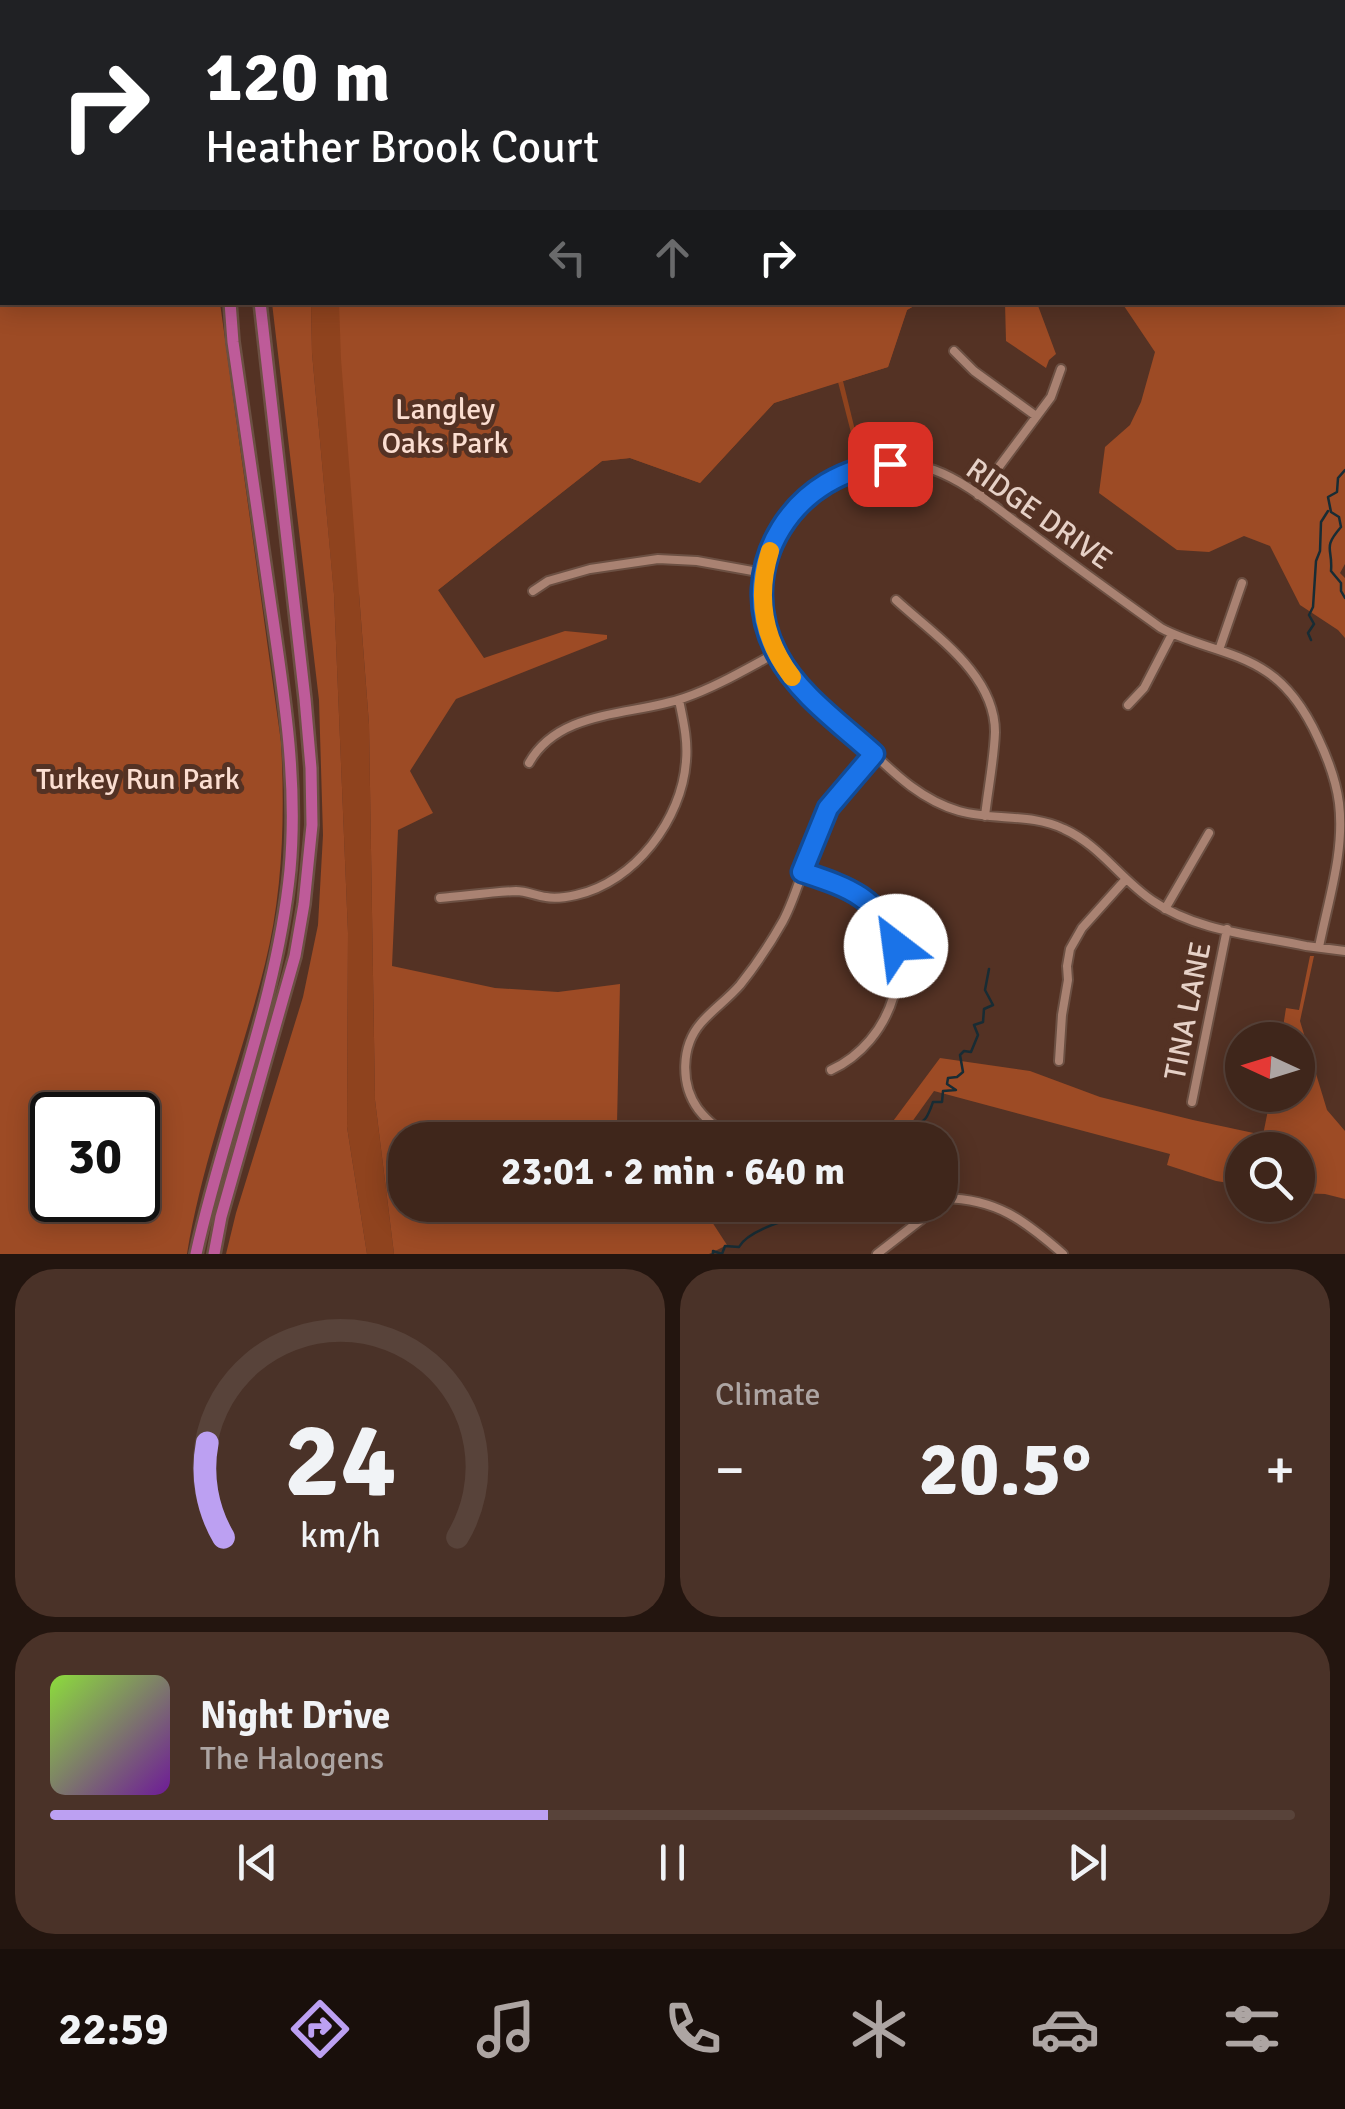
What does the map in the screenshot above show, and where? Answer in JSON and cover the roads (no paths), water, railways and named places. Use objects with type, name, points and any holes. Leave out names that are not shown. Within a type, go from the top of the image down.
[{"type":"highway","points":[[196,1254],[272,979],[290,868],[292,764],[230,305]]},
{"type":"highway","points":[[214,1254],[295,956],[312,825],[306,699],[260,305]]},
{"type":"street","points":[[954,351],[974,371],[1036,416]]},
{"type":"street","points":[[978,495],[1050,397],[1061,370]]},
{"type":"street","name":"RIDGE DRIVE","points":[[1319,948],[1340,832],[1339,802],[1332,771],[1315,731],[1292,694],[1279,682],[1254,664],[1172,634],[947,476],[919,466],[881,464],[851,470],[822,484],[798,504],[775,539],[764,572],[763,613],[776,653],[798,684],[911,788],[954,810],[1037,820],[1064,829],[1092,847],[1165,909],[1190,920],[1319,948],[1345,951]]},
{"type":"street","points":[[533,591],[548,581],[590,569],[658,559],[764,572]]},
{"type":"street","points":[[1219,650],[1242,582]]},
{"type":"street","points":[[896,600],[967,665],[988,702],[995,730],[984,816]]},
{"type":"street","points":[[1128,704],[1144,688],[1172,634]]},
{"type":"street","points":[[529,763],[544,742],[562,730],[584,721],[680,700],[776,653]]},
{"type":"street","points":[[440,898],[522,891],[553,898],[576,895],[628,868],[661,833],[681,791],[686,745],[680,700]]},
{"type":"street","points":[[710,1122],[694,1102],[686,1080],[688,1047],[700,1023],[737,988],[764,953],[790,905],[828,808],[874,754]]},
{"type":"street","points":[[1165,909],[1209,834]]},
{"type":"street","points":[[802,872],[850,889],[870,903],[889,928],[898,959],[898,980],[890,1009],[860,1052],[831,1070]]},
{"type":"street","points":[[1060,1061],[1070,948],[1082,928],[1126,878]]},
{"type":"street","name":"TINA LANE","points":[[1192,1102],[1227,929]]},
{"type":"street","points":[[958,1199],[966,1198],[1008,1212],[1063,1254]]},
{"type":"street","points":[[877,1254],[916,1222]]},
{"type":"waterway","points":[[1345,470],[1338,478],[1337,492],[1328,497],[1331,512],[1339,517],[1341,527],[1330,544],[1331,571],[1341,583],[1345,598]]},
{"type":"waterway","points":[[1311,640],[1308,633],[1314,624],[1309,615],[1321,522],[1328,511]]},
{"type":"waterway","points":[[921,1122],[933,1102],[942,1102],[943,1091],[956,1090],[947,1084],[948,1078],[963,1072],[960,1055],[971,1052],[978,1035],[974,1025],[983,1022],[984,1009],[993,1005],[985,990],[989,969]]},
{"type":"waterway","points":[[713,1254],[722,1254],[725,1246],[739,1247],[756,1232],[781,1222]]},
{"type":"park label","name":"Langley Oaks Park","points":[[445,426]]},
{"type":"park label","name":"Turkey Run Park","points":[[138,779]]}]
